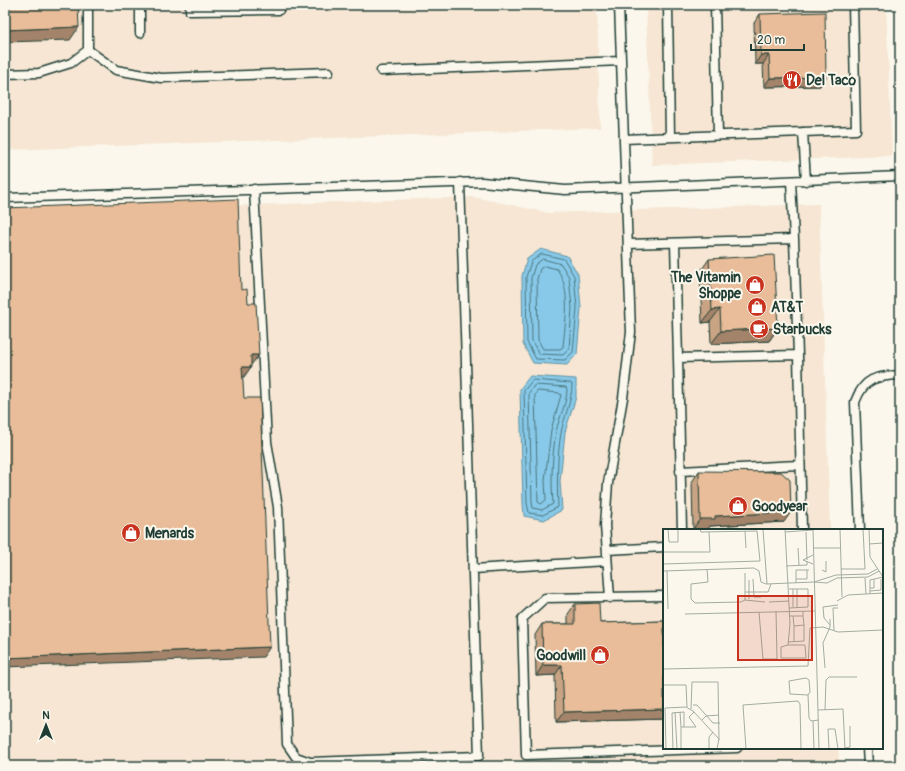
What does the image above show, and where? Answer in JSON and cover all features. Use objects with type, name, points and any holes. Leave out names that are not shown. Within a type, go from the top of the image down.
[{"type":"lane","points":[[88,5],[88,50]]},
{"type":"lane","points":[[140,5],[140,33]]},
{"type":"lane","points":[[190,5],[190,10],[279,10]]},
{"type":"lane","points":[[610,598],[605,525],[608,483],[623,398],[631,332],[619,5]]},
{"type":"lane","points":[[668,5],[670,137]]},
{"type":"lane","points":[[715,5],[718,135]]},
{"type":"lane","points":[[624,139],[856,130],[853,5]]},
{"type":"lane","points":[[88,50],[116,70],[161,78],[329,72]]},
{"type":"lane","points":[[5,74],[39,73],[71,63],[88,50]]},
{"type":"lane","points":[[381,71],[621,61]]},
{"type":"lane","points":[[803,132],[806,181]]},
{"type":"lane","points":[[5,198],[460,182],[482,182],[565,190],[900,176]]},
{"type":"lane","points":[[791,181],[798,355],[799,465],[802,529]]},
{"type":"lane","points":[[254,189],[268,447],[278,506],[287,744],[296,757],[310,762],[479,756],[460,182]]},
{"type":"lane","points":[[628,244],[794,239]]},
{"type":"lane","points":[[674,243],[682,529]]},
{"type":"lane","points":[[678,358],[798,355]]},
{"type":"lane","points":[[860,529],[855,402],[859,393],[869,381],[884,376],[900,375]]},
{"type":"lane","points":[[680,471],[799,465]]},
{"type":"lane","points":[[607,550],[663,547]]},
{"type":"lane","points":[[473,569],[607,561]]},
{"type":"lane","points":[[663,596],[546,598],[522,619],[526,755],[707,749]]},
{"type":"lane","points":[[867,749],[868,766]]},
{"type":"shaded area","points":[[5,5],[597,5],[600,128],[5,150]]},
{"type":"shaded area","points":[[646,5],[886,5],[892,156],[652,165]]},
{"type":"shaded area","points":[[473,197],[549,213],[819,204],[830,529],[663,529],[663,749],[838,749],[839,761],[692,766],[5,766],[5,214]]},
{"type":"water","points":[[541,249],[567,256],[578,274],[581,308],[577,354],[567,365],[533,363],[523,344],[522,276],[527,259]]},
{"type":"water","points":[[530,376],[576,379],[576,397],[565,432],[560,481],[562,510],[544,520],[524,516],[520,389]]},
{"type":"building","points":[[5,5],[78,5],[79,27],[5,30]]},
{"type":"building","points":[[825,12],[826,77],[770,78],[769,55],[761,55],[760,14]]},
{"type":"building","name":"Menards","points":[[238,199],[241,290],[247,289],[248,303],[256,303],[259,355],[251,355],[251,367],[242,367],[244,398],[260,398],[270,647],[5,658],[5,208]]},
{"type":"building","points":[[774,255],[778,328],[721,331],[720,309],[712,310],[709,259]]},
{"type":"building","name":"Goodyear","points":[[699,471],[781,472],[790,480],[791,512],[715,516],[715,519],[700,519]]},
{"type":"building","name":"Goodwill","points":[[599,603],[600,623],[663,621],[663,709],[564,712],[562,665],[543,665],[542,624],[575,624],[575,604]]},
{"type":"place","name":"Del Taco","points":[[792,80]]},
{"type":"place","name":"The Vitamin Shoppe","points":[[755,285]]},
{"type":"place","name":"AT&T","points":[[757,307]]},
{"type":"place","name":"Starbucks","points":[[759,329]]},
{"type":"place","name":"Goodyear","points":[[738,506]]},
{"type":"place","name":"Menards","points":[[131,533]]},
{"type":"place","name":"Goodwill","points":[[600,655]]}]
